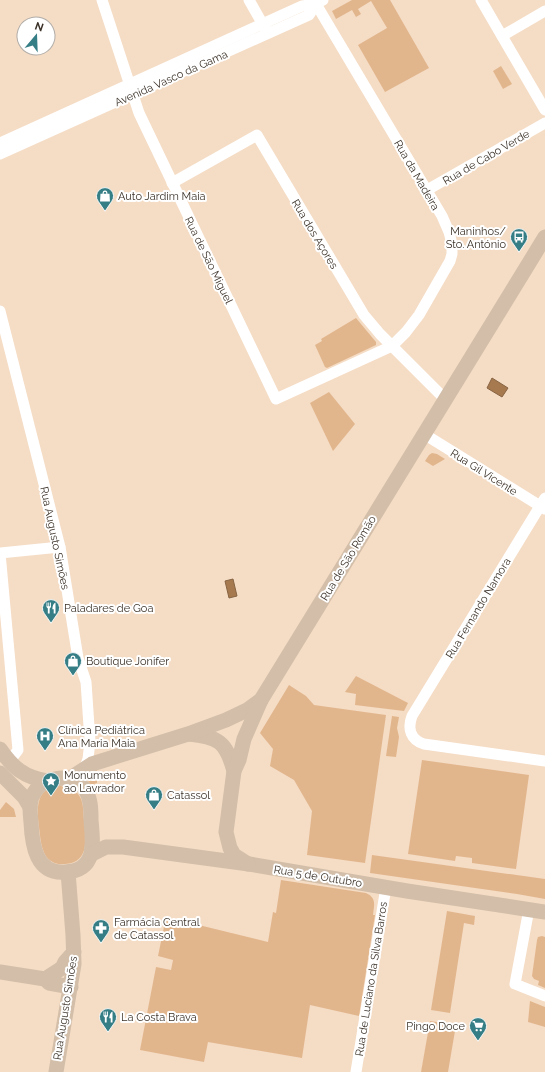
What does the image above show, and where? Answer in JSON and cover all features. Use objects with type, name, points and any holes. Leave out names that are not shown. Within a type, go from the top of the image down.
[{"type":"main road","name":"Rua de São Romão","points":[[69,779],[85,767],[188,734],[234,717],[261,700],[545,237]]},
{"type":"main road","points":[[249,864],[234,855],[230,848],[226,832],[234,771],[239,760],[244,739],[261,700]]},
{"type":"main road","points":[[188,734],[212,738],[218,741],[228,752],[234,771]]},
{"type":"main road","points":[[0,749],[4,768],[30,807]]},
{"type":"main road","points":[[4,768],[47,781]]},
{"type":"main road","points":[[62,778],[69,779],[83,787],[88,795],[93,842],[92,854],[86,863],[81,867],[68,872],[57,872],[50,870],[37,857],[33,847],[30,807],[36,789],[47,781],[62,778]]},
{"type":"main road","points":[[188,856],[202,855],[212,852],[226,832]]},
{"type":"main road","name":"Rua 5 de Outubro","points":[[92,854],[102,848],[115,846],[249,864],[545,912]]},
{"type":"main road","name":"Rua Augusto Simões","points":[[56,1072],[71,987],[74,952],[68,872]]},
{"type":"main road","points":[[45,979],[62,968],[74,952]]},
{"type":"main road","points":[[0,972],[45,979],[48,983],[71,987]]},
{"type":"street","name":"Rua de São Miguel","points":[[102,0],[138,113],[276,398],[392,346]]},
{"type":"street","points":[[248,0],[266,29]]},
{"type":"street","points":[[481,0],[545,110]]},
{"type":"street","name":"Avenida Vasco da Gama","points":[[0,143],[71,116],[266,29],[309,15],[320,2]]},
{"type":"street","name":"Rua da Madeira","points":[[320,2],[427,190],[449,232],[452,244],[452,254],[449,265],[414,322],[392,346]]},
{"type":"street","points":[[502,36],[545,11]]},
{"type":"street","name":"Avenida Vasco da Gama","points":[[0,154],[71,116]]},
{"type":"street","name":"Rua de Cabo Verde","points":[[427,190],[545,123]]},
{"type":"street","name":"Rua dos Açores","points":[[172,183],[257,135],[364,315],[392,346],[445,399]]},
{"type":"street","name":"Rua Augusto Simões","points":[[0,311],[60,547],[78,658],[86,682],[90,741],[88,759],[85,767]]},
{"type":"street","name":"Rua Gil Vicente","points":[[424,434],[543,505]]},
{"type":"street","name":"Rua Fernando Namora","points":[[543,505],[416,709],[410,721],[409,728],[413,738],[420,743],[545,762]]},
{"type":"street","points":[[4,768],[18,750],[0,553],[60,547]]},
{"type":"street","name":"Rua de Luciano da Silva Barros","points":[[356,1072],[386,887]]},
{"type":"street","points":[[529,909],[515,984],[545,996]]},
{"type":"shaded area","points":[[352,0],[390,0],[429,68],[385,92],[358,45],[387,28],[371,1],[358,9],[361,14],[356,17],[352,10],[336,19],[332,11]]},
{"type":"shaded area","points":[[501,66],[512,84],[503,89],[493,71]]},
{"type":"shaded area","points":[[356,318],[376,342],[376,345],[327,368],[325,367],[315,345],[322,341],[321,339]]},
{"type":"shaded area","points":[[492,378],[508,388],[502,397],[487,388]]},
{"type":"shaded area","points":[[329,392],[355,424],[333,451],[310,403]]},
{"type":"shaded area","points":[[432,453],[445,459],[433,466],[425,461]]},
{"type":"shaded area","points":[[233,579],[237,596],[229,598],[225,581]]},
{"type":"shaded area","points":[[356,676],[408,703],[404,711],[355,705],[356,694],[345,692]]},
{"type":"shaded area","points":[[289,685],[306,696],[314,705],[386,715],[365,863],[307,855],[312,811],[294,780],[270,766],[273,749],[260,733]]},
{"type":"shaded area","points":[[392,716],[399,717],[397,728],[399,737],[396,757],[386,756]]},
{"type":"shaded area","points":[[422,760],[529,775],[516,869],[472,863],[472,858],[456,856],[455,861],[408,854]]},
{"type":"shaded area","points":[[97,768],[97,783],[91,785],[85,777]]},
{"type":"shaded area","points":[[58,786],[67,787],[76,792],[80,797],[83,806],[85,848],[79,859],[73,863],[57,864],[47,858],[42,847],[38,820],[39,801],[45,791]]},
{"type":"shaded area","points":[[6,802],[14,809],[16,817],[0,817],[0,810]]},
{"type":"shaded area","points":[[372,855],[545,879],[545,899],[370,873]]},
{"type":"shaded area","points":[[281,880],[366,893],[372,897],[374,905],[373,915],[375,915],[359,1016],[310,1005],[302,1058],[208,1042],[204,1062],[140,1050],[156,967],[171,970],[173,960],[158,956],[166,917],[268,942],[273,912],[276,913]]},
{"type":"shaded area","points":[[447,911],[475,916],[474,925],[464,923],[450,1013],[431,1010]]},
{"type":"shaded area","points":[[538,937],[545,937],[545,988],[538,985],[539,981],[534,979],[532,976],[537,940]]},
{"type":"shaded area","points":[[530,1001],[545,1007],[545,1027],[528,1022]]},
{"type":"shaded area","points":[[430,1021],[456,1025],[448,1072],[421,1072]]},
{"type":"place","name":"Auto Jardim Maia","points":[[105,211]]},
{"type":"place","name":"Maninhos/ Sto. António","points":[[519,252]]},
{"type":"place","name":"Paladares de Goa","points":[[51,623]]},
{"type":"place","name":"Boutique Jonifer","points":[[73,676]]},
{"type":"place","name":"Clínica Pediátrica Ana Maria Maia","points":[[45,751]]},
{"type":"place","name":"Monumento ao Lavrador","points":[[51,796]]},
{"type":"place","name":"Catassol","points":[[154,810]]},
{"type":"place","name":"Farmácia Central de Catassol","points":[[101,943]]},
{"type":"place","name":"La Costa Brava","points":[[108,1032]]},
{"type":"place","name":"Pingo Doce","points":[[478,1041]]}]
